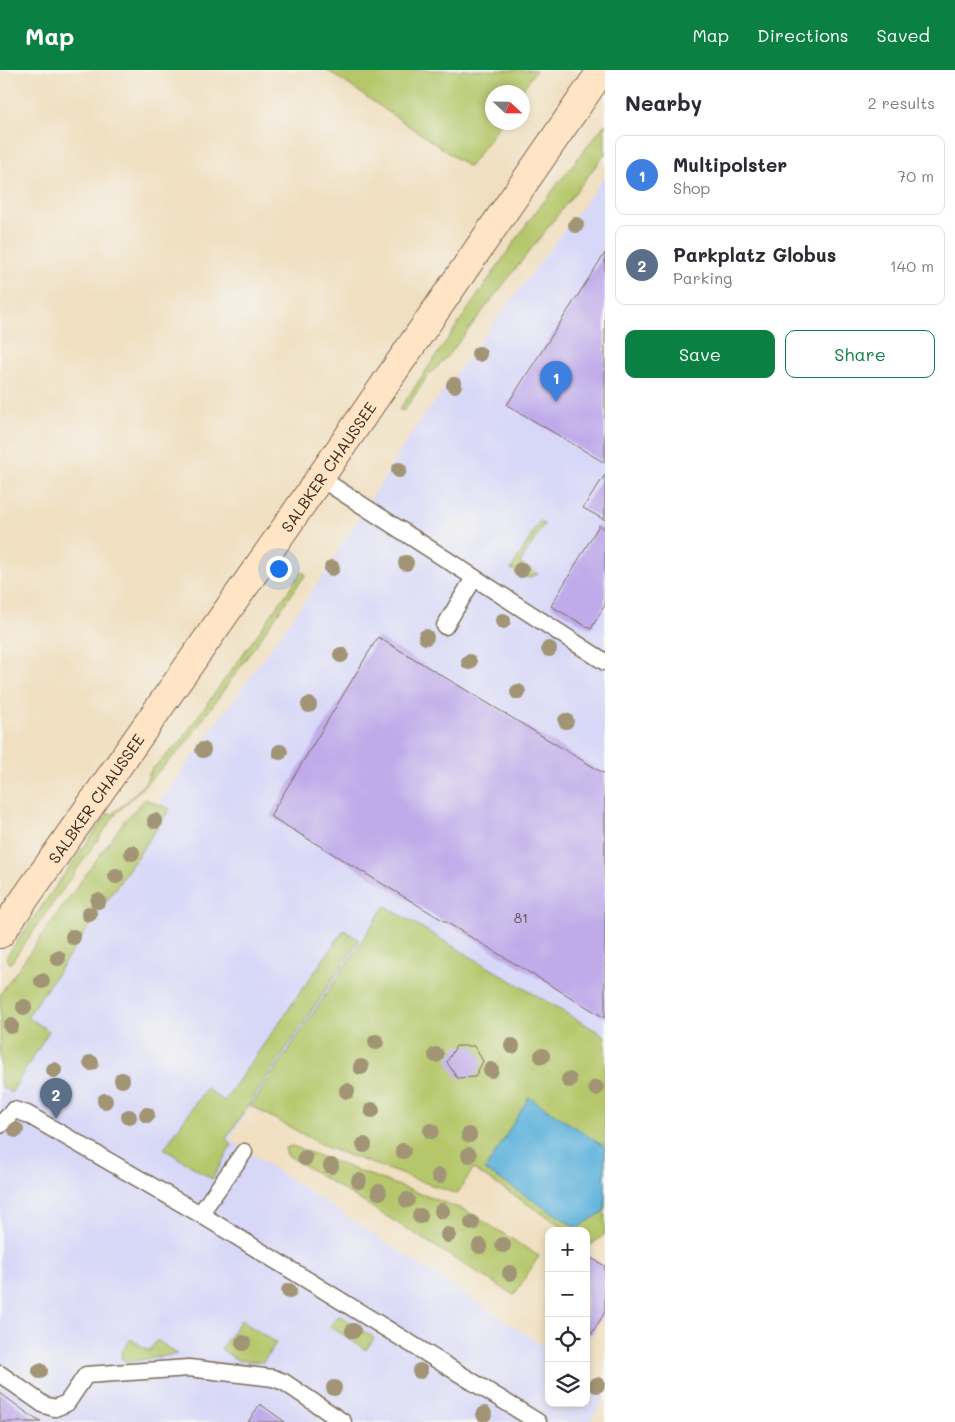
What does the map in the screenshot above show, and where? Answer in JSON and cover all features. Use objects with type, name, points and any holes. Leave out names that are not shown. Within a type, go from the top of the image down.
[{"type":"main road","name":"SALBKER CHAUSSEE","points":[[0,934],[320,478],[602,70]]},
{"type":"lane","points":[[320,478],[605,662]]},
{"type":"lane","points":[[445,626],[474,578]]},
{"type":"lane","points":[[0,1125],[12,1111],[22,1111],[200,1214],[530,1420]]},
{"type":"lane","points":[[200,1214],[244,1152]]},
{"type":"lane","points":[[0,1374],[44,1405],[55,1408],[67,1402],[86,1375],[189,1368],[269,1377],[284,1382],[343,1422]]},
{"type":"shaded area","points":[[605,176],[605,1036],[385,906],[229,1139],[545,1347],[545,1407],[590,1407],[590,1378],[605,1387],[605,1398],[590,1422],[0,1422],[0,1032],[180,774],[324,574],[415,428]]},
{"type":"green space","points":[[327,70],[536,70],[526,85],[485,85],[485,130],[496,130],[469,167]]},
{"type":"green space","points":[[605,124],[605,154],[447,357],[427,377],[404,411],[399,410],[528,222]]},
{"type":"green space","points":[[540,521],[544,524],[520,563],[538,574],[528,578],[511,569]]},
{"type":"green space","points":[[302,572],[306,574],[184,746],[116,814],[10,964],[6,957],[107,814],[112,814],[133,796],[146,781],[151,770],[179,743]]},
{"type":"green space","points":[[145,799],[170,809],[27,1017],[49,1031],[11,1093],[0,1085],[0,994],[124,821]]},
{"type":"green space","points":[[385,906],[605,1036],[605,1234],[591,1245],[590,1227],[563,1227],[473,1169],[457,1194],[328,1148],[251,1106]]},
{"type":"green space","points":[[344,930],[359,940],[226,1139],[232,1145],[212,1179],[164,1149],[206,1088],[224,1101]]},
{"type":"green space","points":[[292,1146],[467,1211],[539,1256],[514,1295],[287,1155],[285,1148]]},
{"type":"green space","points":[[341,1316],[374,1338],[366,1350],[330,1326],[337,1317]]},
{"type":"green space","points":[[241,1320],[276,1343],[263,1362],[237,1360],[221,1349]]},
{"type":"green space","points":[[131,1339],[149,1351],[157,1340],[177,1354],[127,1362],[121,1358],[122,1352]]},
{"type":"water","points":[[529,1097],[605,1147],[605,1208],[602,1213],[579,1227],[575,1227],[485,1170]]},
{"type":"building","points":[[605,253],[605,463],[507,405]]},
{"type":"building","points":[[605,475],[605,520],[583,508]]},
{"type":"building","points":[[599,525],[605,529],[605,605],[591,629],[551,606]]},
{"type":"building","points":[[378,637],[605,774],[605,1018],[270,816]]},
{"type":"building","points":[[456,1046],[474,1046],[483,1061],[475,1077],[457,1078],[447,1062]]},
{"type":"building","points":[[590,1257],[605,1266],[605,1312],[591,1335]]},
{"type":"building","points":[[0,1393],[34,1418],[41,1422],[0,1422]]},
{"type":"building","points":[[260,1404],[285,1422],[248,1422]]},
{"type":"place","name":"Multipolster","points":[[556,402]]},
{"type":"place","name":"Parkplatz Globus","points":[[56,1119]]}]
